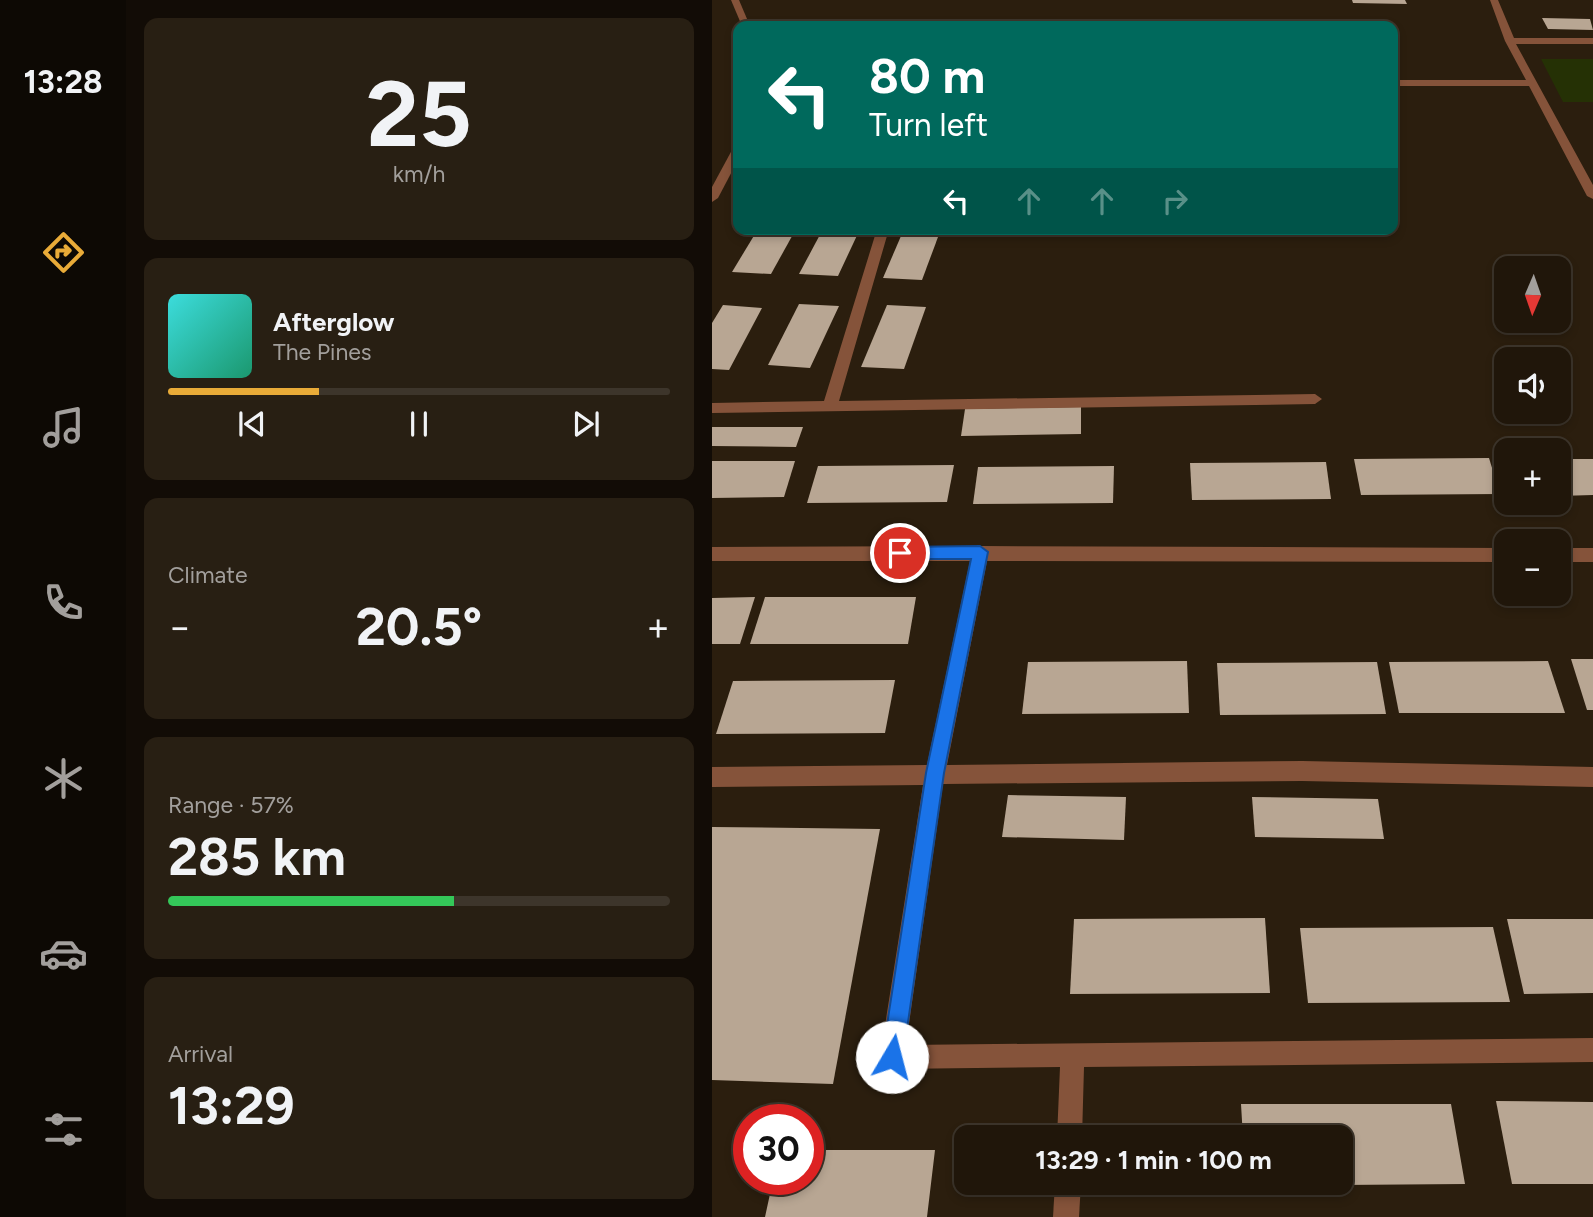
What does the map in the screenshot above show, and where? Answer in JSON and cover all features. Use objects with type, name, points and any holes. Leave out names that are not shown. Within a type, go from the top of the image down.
[{"type":"street","points":[[735,0],[744,21]]},
{"type":"street","points":[[1494,0],[1510,41],[1593,196]]},
{"type":"street","points":[[1510,41],[1593,41]]},
{"type":"street","points":[[1398,83],[1532,83]]},
{"type":"street","points":[[712,198],[733,159]]},
{"type":"street","points":[[830,406],[881,235]]},
{"type":"street","points":[[712,408],[1315,399]]},
{"type":"street","points":[[980,552],[935,773],[892,1057],[1593,1050]]},
{"type":"street","points":[[712,554],[980,552],[1494,555]]},
{"type":"street","points":[[1571,555],[1593,555]]},
{"type":"street","points":[[712,777],[1302,771],[1593,776]]},
{"type":"street","points":[[1069,1125],[1072,1055]]},
{"type":"street","points":[[1066,1217],[1067,1195]]},
{"type":"green space","points":[[1541,59],[1593,59],[1593,102],[1563,102]]},
{"type":"building","points":[[1352,0],[1405,0],[1407,4],[1353,3]]},
{"type":"building","points":[[1542,18],[1590,19],[1593,30],[1548,29]]},
{"type":"building","points":[[754,235],[793,235],[771,274],[732,272]]},
{"type":"building","points":[[820,235],[857,235],[838,276],[799,274]]},
{"type":"building","points":[[901,235],[939,235],[922,280],[883,278]]},
{"type":"building","points":[[799,304],[839,306],[810,368],[768,365]]},
{"type":"building","points":[[723,305],[762,308],[729,370],[712,369],[712,323]]},
{"type":"building","points":[[887,305],[926,307],[904,369],[861,367]]},
{"type":"building","points":[[1081,407],[1081,434],[961,436],[965,409]]},
{"type":"building","points":[[712,427],[803,427],[796,447],[712,446]]},
{"type":"building","points":[[1489,458],[1494,474],[1494,494],[1361,495],[1354,459]]},
{"type":"building","points":[[1571,459],[1593,459],[1593,495],[1571,496]]},
{"type":"building","points":[[712,461],[795,461],[784,497],[712,498]]},
{"type":"building","points":[[1326,462],[1331,499],[1192,500],[1190,463]]},
{"type":"building","points":[[954,465],[947,502],[807,503],[818,466]]},
{"type":"building","points":[[1114,466],[1113,503],[973,504],[978,467]]},
{"type":"building","points":[[755,597],[740,644],[712,644],[712,598]]},
{"type":"building","points":[[765,597],[916,597],[908,644],[750,644]]},
{"type":"building","points":[[1571,659],[1593,659],[1593,710],[1587,710]]},
{"type":"building","points":[[1187,661],[1189,713],[1022,714],[1028,662]]},
{"type":"building","points":[[1548,661],[1565,713],[1399,713],[1389,662]]},
{"type":"building","points":[[1377,662],[1386,714],[1220,715],[1217,663]]},
{"type":"building","points":[[895,680],[885,733],[716,734],[733,681]]},
{"type":"building","points":[[1008,795],[1126,797],[1124,840],[1002,837]]},
{"type":"building","points":[[1252,797],[1378,799],[1384,839],[1255,837]]},
{"type":"building","points":[[712,827],[880,829],[833,1084],[712,1080]]},
{"type":"building","points":[[1265,918],[1270,993],[1070,994],[1074,919]]},
{"type":"building","points":[[1507,919],[1593,919],[1593,993],[1524,994]]},
{"type":"building","points":[[1493,927],[1510,1002],[1308,1003],[1300,928]]},
{"type":"building","points":[[1496,1101],[1593,1102],[1593,1184],[1512,1184]]},
{"type":"building","points":[[1241,1104],[1451,1104],[1465,1184],[1353,1185],[1353,1125],[1242,1125]]},
{"type":"building","points":[[824,1150],[935,1150],[927,1217],[765,1217],[770,1195],[824,1195]]},
{"type":"route","points":[[892,1057],[935,773],[980,552],[900,553]]}]
